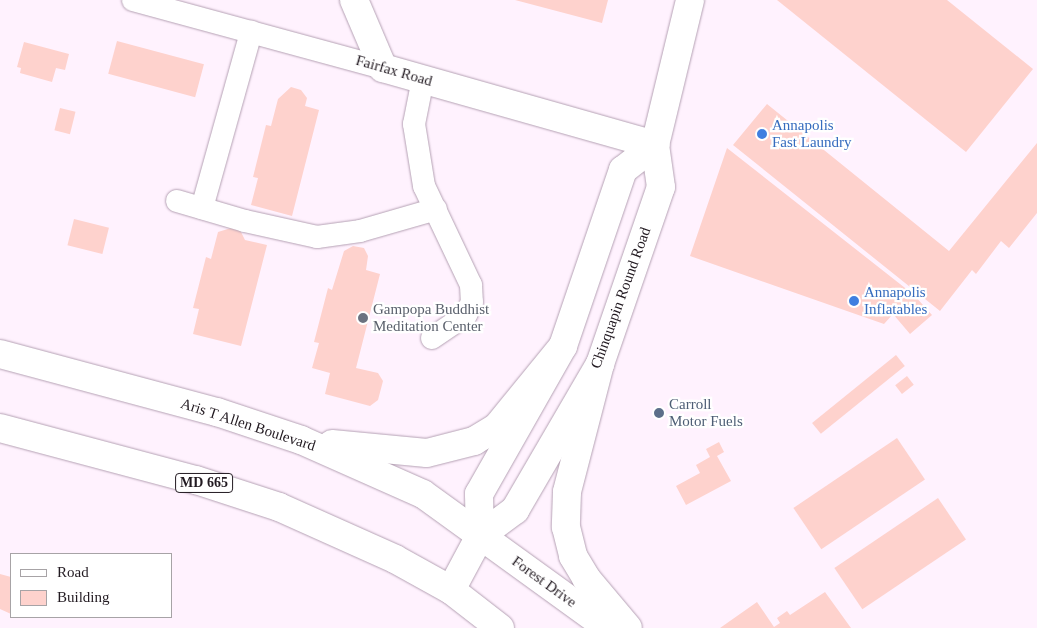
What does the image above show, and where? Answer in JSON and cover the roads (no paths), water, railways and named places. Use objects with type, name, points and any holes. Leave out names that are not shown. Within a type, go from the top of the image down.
[{"type":"main road","points":[[354,0],[384,68]]},
{"type":"main road","name":"Chinquapin Round Road","points":[[451,590],[480,536],[515,510],[600,364],[661,187],[655,145],[690,0]]},
{"type":"main road","name":"Fairfax Road","points":[[384,68],[655,145]]},
{"type":"main road","name":"Chinquapin Round Road","points":[[480,536],[480,494],[563,346],[624,170],[655,145]]},
{"type":"main road","points":[[301,440],[409,453],[451,450],[474,442],[497,427],[563,346]]},
{"type":"main road","name":"Aris T Allen Boulevard","points":[[0,354],[217,412],[301,440],[423,494],[480,536]]},
{"type":"main road","points":[[600,364],[567,492],[566,527],[573,556],[586,578],[628,628]]},
{"type":"main road","name":"MD 665","points":[[0,428],[196,480],[279,507],[394,559],[451,590],[500,628]]},
{"type":"main road","name":"Forest Drive","points":[[480,536],[608,628]]},
{"type":"street","name":"Fairfax Road","points":[[133,0],[384,68]]},
{"type":"street","points":[[202,208],[251,32]]},
{"type":"street","points":[[423,79],[414,124],[424,186],[471,285],[472,302],[466,315],[432,338]]},
{"type":"street","points":[[177,201],[318,237],[360,231],[436,209]]},
{"type":"place","name":"Annapolis Fast Laundry","points":[[762,134]]},
{"type":"place","name":"Annapolis Inflatables","points":[[854,301]]},
{"type":"place","name":"Gampopa Buddhist Meditation Center","points":[[363,318]]},
{"type":"place","name":"Carroll Motor Fuels","points":[[659,413]]}]
